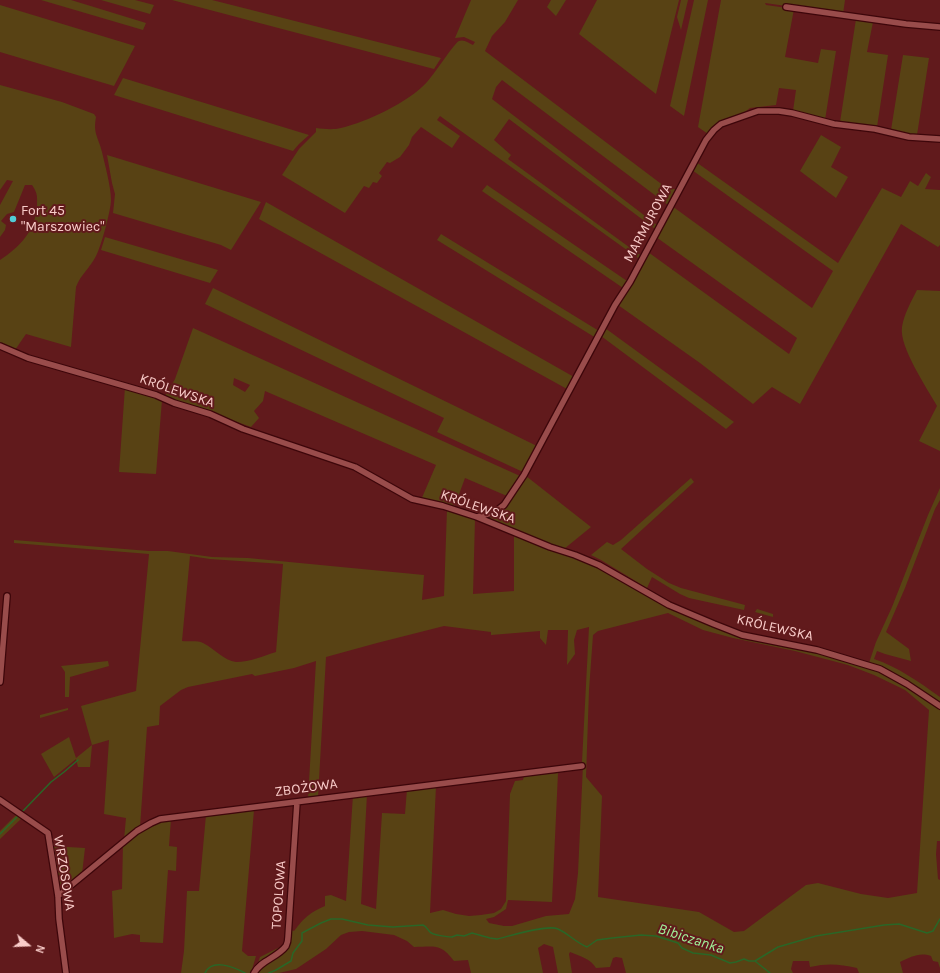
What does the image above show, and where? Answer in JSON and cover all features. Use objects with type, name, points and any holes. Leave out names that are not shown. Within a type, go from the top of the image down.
[{"type":"street","points":[[786,7],[906,24],[940,27]]},
{"type":"street","name":"MARMUROWA","points":[[477,517],[495,512],[504,505],[524,475],[706,140],[718,127],[722,124],[758,111],[779,110],[792,112],[834,124],[875,129],[909,136],[940,139]]},
{"type":"street","name":"KRÓLEWSKA","points":[[0,346],[28,358],[156,395],[174,403],[199,410],[242,429],[355,467],[412,499],[443,506],[477,517],[599,565],[669,605],[714,624],[742,634],[817,650],[880,669],[940,706]]},
{"type":"street","points":[[0,682],[7,596]]},
{"type":"street","name":"ZBOŻOWA","points":[[58,896],[137,831],[151,823],[173,817],[582,766]]},
{"type":"street","name":"WRZOSOWA","points":[[0,800],[48,833],[58,896],[66,973]]},
{"type":"street","name":"TOPOLOWA","points":[[254,973],[260,964],[286,946],[288,937],[297,802]]},
{"type":"shaded area","points":[[41,0],[71,0],[146,23],[143,30]]},
{"type":"shaded area","points":[[101,0],[135,0],[154,5],[150,14]]},
{"type":"shaded area","points":[[172,0],[212,0],[441,58],[434,69]]},
{"type":"shaded area","points":[[471,0],[518,0],[505,22],[492,36],[485,51],[664,186],[677,190],[668,205],[502,80],[496,87],[492,99],[657,225],[655,229],[509,119],[494,140],[511,155],[508,159],[640,255],[638,258],[440,116],[437,120],[460,136],[452,148],[421,127],[412,137],[409,145],[400,157],[390,163],[387,162],[379,173],[382,176],[377,183],[373,182],[369,188],[364,186],[345,213],[282,175],[299,149],[316,132],[316,128],[341,128],[363,121],[399,104],[410,97],[427,82],[459,41],[465,41],[473,45],[475,42],[464,37],[455,38]]},
{"type":"shaded area","points":[[551,0],[566,0],[556,16],[547,7]]},
{"type":"shaded area","points":[[597,0],[679,0],[656,94],[579,34]]},
{"type":"shaded area","points":[[681,0],[688,0],[681,30],[677,17]]},
{"type":"shaded area","points":[[694,0],[708,0],[684,116],[670,106]]},
{"type":"shaded area","points":[[721,0],[845,0],[843,14],[765,3],[766,5],[794,9],[785,57],[818,63],[821,49],[836,51],[825,120],[793,111],[796,90],[779,88],[776,105],[750,108],[745,112],[731,117],[708,134],[698,127]]},
{"type":"shaded area","points":[[0,5],[135,46],[114,86],[0,52]]},
{"type":"shaded area","points":[[856,19],[873,22],[867,52],[888,55],[877,127],[840,122]]},
{"type":"shaded area","points":[[903,55],[929,58],[917,135],[891,130]]},
{"type":"shaded area","points":[[123,78],[309,135],[293,151],[114,95]]},
{"type":"shaded area","points":[[0,85],[62,102],[94,114],[96,117],[96,131],[108,176],[111,205],[98,251],[94,260],[80,278],[76,287],[71,347],[26,334],[15,350],[0,344],[0,260],[14,250],[30,231],[36,215],[37,200],[36,193],[32,185],[25,185],[14,212],[7,214],[1,221],[6,225],[5,230],[0,237],[0,205],[13,181],[7,180],[0,190]]},
{"type":"shaded area","points":[[821,135],[841,147],[831,167],[848,177],[836,198],[800,171]]},
{"type":"shaded area","points":[[107,155],[261,202],[231,250],[221,245],[113,213],[115,194]]},
{"type":"shaded area","points":[[696,162],[838,263],[882,188],[901,197],[910,181],[918,186],[926,173],[931,177],[925,189],[940,190],[940,245],[938,247],[901,224],[800,404],[772,387],[753,404],[700,363],[618,305],[648,252],[789,354],[797,338],[656,237],[672,206],[812,308],[833,271],[692,170]]},
{"type":"shaded area","points":[[487,185],[627,281],[623,288],[482,191]]},
{"type":"shaded area","points":[[266,202],[574,377],[567,389],[259,219]]},
{"type":"shaded area","points":[[441,234],[599,331],[596,338],[437,240]]},
{"type":"shaded area","points":[[105,237],[218,270],[210,283],[101,250]]},
{"type":"shaded area","points":[[213,288],[537,446],[523,472],[437,432],[444,418],[205,304]]},
{"type":"shaded area","points":[[917,290],[940,291],[940,451],[919,441],[937,406],[909,356],[902,335],[904,317]]},
{"type":"shaded area","points":[[193,328],[520,476],[507,496],[465,478],[454,508],[421,500],[436,465],[265,391],[263,401],[254,411],[259,418],[251,427],[165,396],[175,379]],"holes":[[[234,378],[250,385],[245,392],[233,385]]]},
{"type":"shaded area","points":[[605,328],[734,422],[726,429],[601,336]]},
{"type":"shaded area","points":[[125,387],[162,400],[156,474],[119,472]]},
{"type":"shaded area","points":[[526,476],[591,527],[564,549],[550,545],[487,519],[488,516],[497,513]]},
{"type":"shaded area","points":[[691,478],[694,482],[621,549],[647,569],[669,583],[681,588],[745,605],[744,610],[689,598],[652,577],[647,588],[591,555],[607,542],[613,545],[621,540]]},
{"type":"shaded area","points":[[940,488],[940,500],[935,509],[905,588],[886,632],[909,649],[911,661],[877,651],[874,659],[891,666],[916,680],[940,697],[940,703],[884,668],[869,663],[876,642],[892,607]]},
{"type":"shaded area","points":[[447,509],[475,519],[473,594],[514,591],[514,533],[598,567],[676,611],[701,622],[745,636],[816,651],[879,670],[940,707],[940,841],[937,841],[936,854],[938,879],[940,880],[940,968],[938,962],[933,961],[931,956],[923,955],[915,956],[900,962],[903,973],[859,973],[857,968],[839,965],[810,967],[809,961],[793,961],[791,969],[793,973],[626,973],[622,958],[613,958],[610,967],[596,968],[588,960],[570,952],[572,973],[558,973],[553,947],[544,944],[538,948],[543,973],[471,973],[468,960],[454,961],[445,951],[437,947],[414,947],[407,941],[394,935],[362,931],[349,932],[341,935],[326,949],[296,969],[279,973],[256,973],[285,950],[291,930],[294,931],[307,916],[325,906],[325,896],[331,895],[346,901],[353,795],[367,794],[361,904],[376,909],[382,813],[405,814],[407,789],[436,786],[430,913],[443,910],[469,916],[481,915],[494,913],[501,909],[506,901],[510,794],[515,781],[523,780],[524,776],[558,773],[552,902],[508,900],[506,909],[494,917],[486,919],[489,923],[512,926],[546,916],[569,914],[575,899],[578,873],[589,627],[577,630],[574,640],[575,654],[567,665],[568,630],[548,630],[546,645],[540,638],[540,631],[491,635],[491,632],[444,626],[326,657],[318,797],[308,799],[316,661],[294,668],[255,676],[252,674],[188,687],[181,690],[160,706],[159,725],[147,727],[140,827],[124,840],[126,818],[104,814],[109,740],[92,745],[81,706],[136,691],[149,554],[14,543],[14,540],[149,551],[168,551],[212,557],[248,558],[424,575],[422,600],[444,596]],"holes":[[[190,556],[210,559],[283,564],[276,652],[251,660],[236,662],[223,657],[201,642],[182,641]],[[668,613],[703,630],[848,665],[874,675],[905,690],[929,710],[917,893],[888,898],[861,894],[818,883],[806,885],[744,931],[734,932],[699,912],[598,897],[602,796],[586,777],[589,690],[593,635],[598,631]]]},
{"type":"shaded area","points":[[757,609],[773,614],[773,617],[755,612]]},
{"type":"shaded area","points":[[108,661],[109,666],[70,677],[69,697],[65,697],[65,672],[61,666]]},
{"type":"shaded area","points":[[68,708],[68,710],[40,718],[40,715]]},
{"type":"shaded area","points":[[69,737],[76,758],[92,745],[90,767],[78,767],[76,759],[54,777],[41,754]]},
{"type":"shaded area","points":[[254,810],[242,951],[248,956],[256,956],[251,973],[181,973],[184,951],[187,891],[199,891],[206,815],[230,814]]},
{"type":"shaded area","points":[[17,814],[22,818],[0,839],[0,831]]},
{"type":"shaded area","points":[[171,819],[169,846],[177,847],[176,871],[168,870],[163,943],[140,942],[140,935],[132,934],[114,938],[112,891],[122,889],[123,844],[146,828]]},
{"type":"shaded area","points":[[51,846],[85,848],[82,874],[60,891],[58,890]]},
{"type":"shaded area","points":[[284,945],[284,947],[258,963],[260,957]]},
{"type":"waterway","points":[[23,811],[51,782],[78,760]]},
{"type":"waterway","points":[[0,834],[17,817]]},
{"type":"waterway","name":"Bibiczanka","points":[[269,973],[291,961],[293,953],[302,941],[302,933],[331,919],[342,919],[368,925],[393,927],[423,925],[431,933],[440,936],[464,936],[472,933],[497,939],[538,929],[553,928],[562,931],[587,947],[597,940],[641,935],[656,936],[678,943],[682,948],[693,953],[711,955],[730,963],[744,959],[755,961],[778,947],[816,936],[884,925],[899,924],[927,933],[933,931],[940,919]]},
{"type":"waterway","points":[[755,961],[770,973]]},
{"type":"waterway","name":"Bibiczanka","points":[[205,973],[208,968],[218,965],[229,966],[245,973]]},
{"type":"place","name":"Fort 45 \"Marszowiec\"","points":[[13,219]]}]
